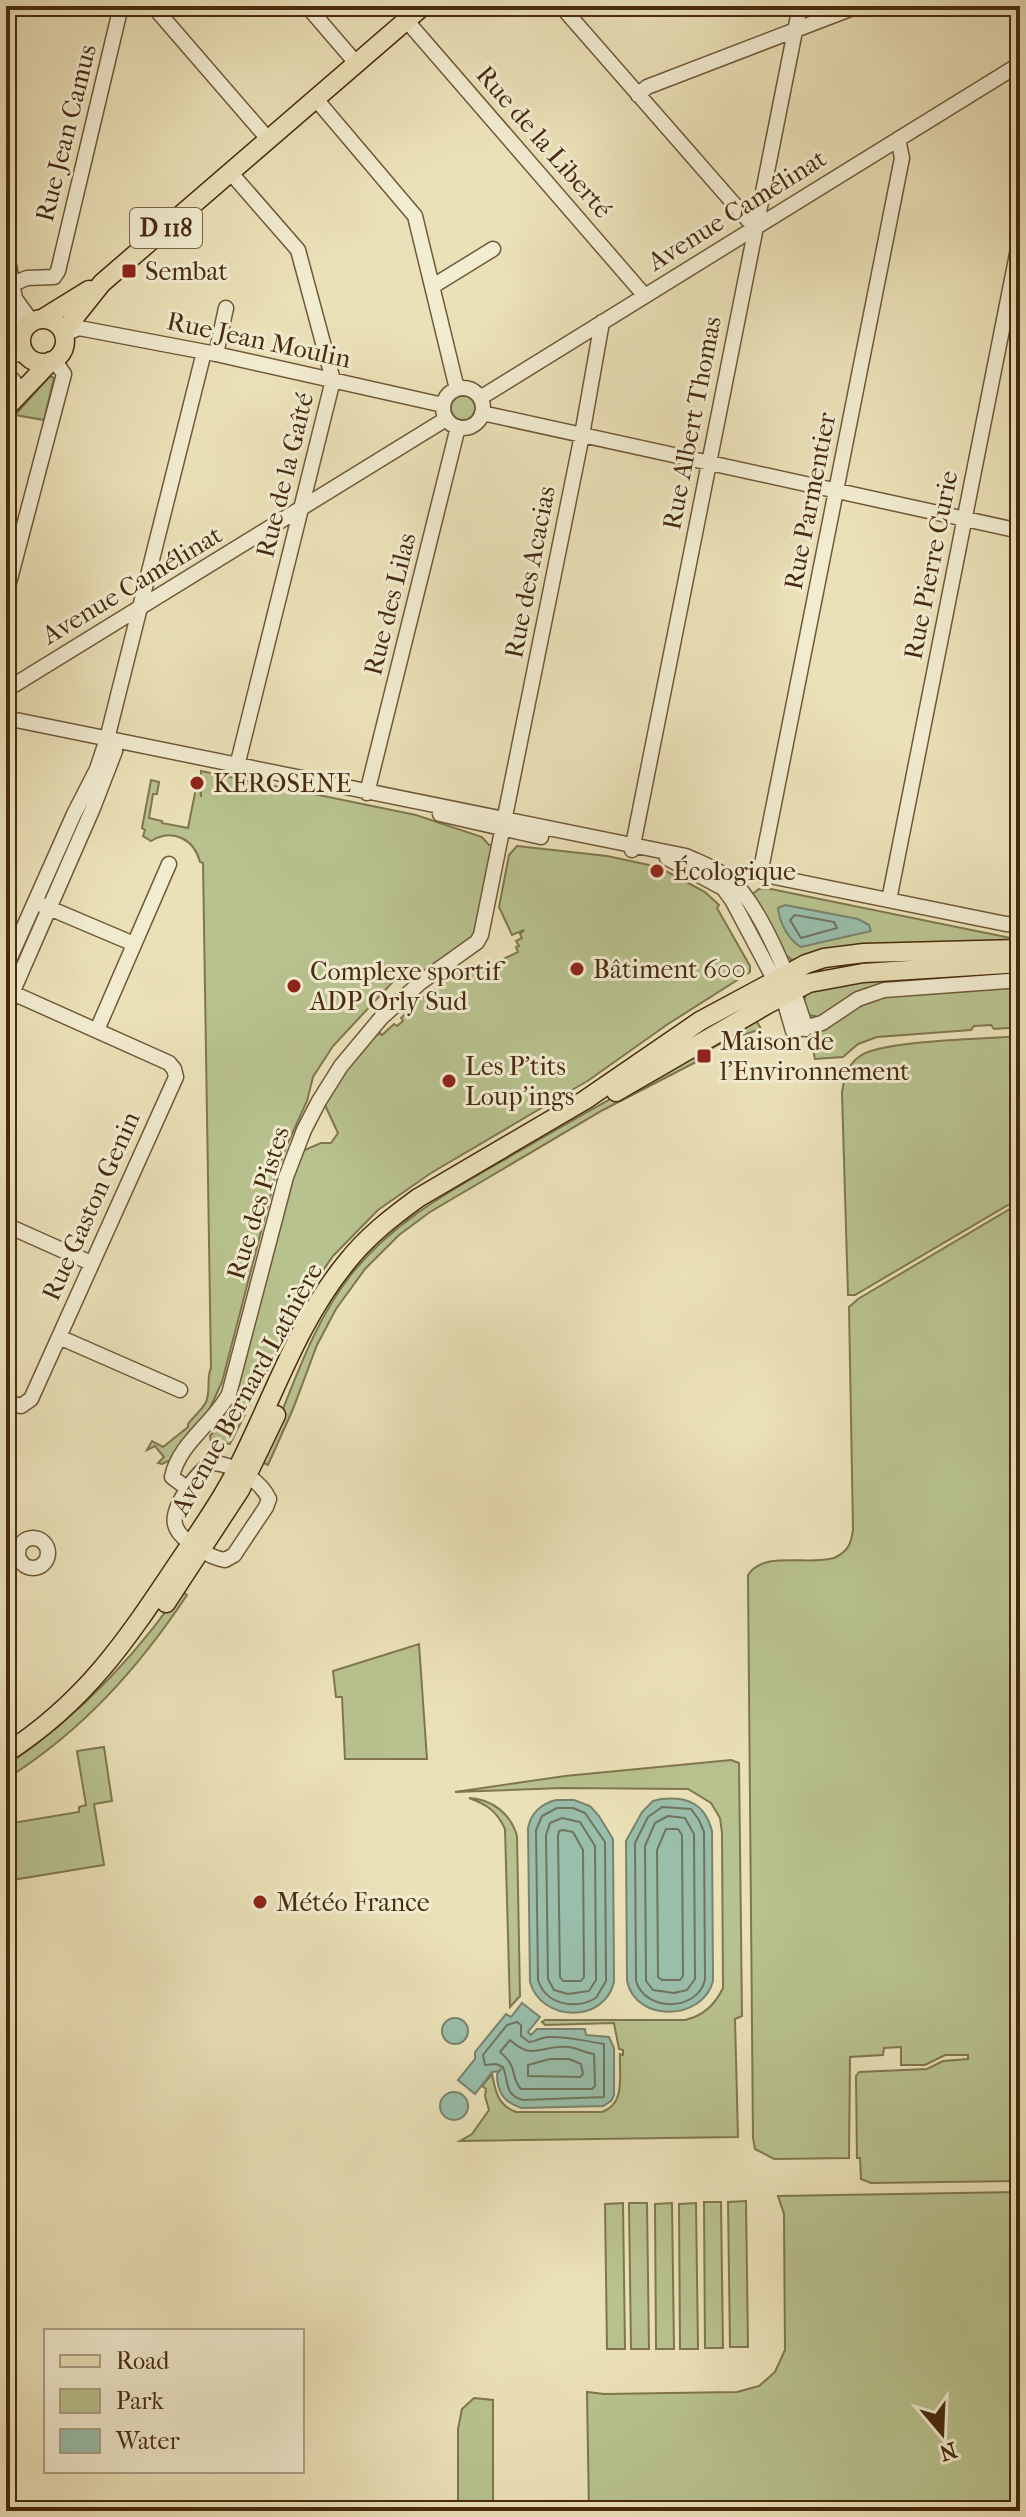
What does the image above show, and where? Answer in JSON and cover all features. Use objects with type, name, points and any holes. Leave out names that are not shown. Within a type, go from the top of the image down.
[{"type":"main road","name":"D 118","points":[[25,338],[102,283],[423,6]]},
{"type":"main road","name":"D 118","points":[[64,333],[102,283]]},
{"type":"main road","points":[[55,322],[64,333],[62,351],[7,407],[11,378],[25,338],[55,322]]},
{"type":"main road","points":[[25,338],[41,362],[52,360]]},
{"type":"main road","name":"Avenue Bernard Lathière","points":[[6,1762],[57,1724],[115,1669],[160,1611],[242,1473],[312,1314],[345,1263],[371,1235],[418,1198],[585,1100],[700,1021],[784,984],[824,958],[864,953],[1020,949]]},
{"type":"main road","name":"Avenue Bernard Lathière","points":[[784,984],[844,975],[1020,963]]},
{"type":"main road","name":"Avenue Bernard Lathière","points":[[6,1753],[66,1707],[107,1665],[196,1546]]},
{"type":"street","name":"Rue Jean Camus","points":[[10,292],[27,278],[54,277],[58,271],[121,6]]},
{"type":"street","points":[[153,6],[268,139]]},
{"type":"street","points":[[307,6],[356,63]]},
{"type":"street","points":[[561,6],[755,228]]},
{"type":"street","name":"Rue Albert Thomas","points":[[632,847],[800,6]]},
{"type":"street","points":[[638,95],[647,87],[858,6]]},
{"type":"street","name":"Rue de la Liberté","points":[[406,20],[645,296]]},
{"type":"street","name":"Avenue Camélinat","points":[[481,405],[602,322],[1020,64]]},
{"type":"street","points":[[315,98],[411,209],[457,389]]},
{"type":"street","name":"Rue Parmentier","points":[[760,874],[902,158],[898,139]]},
{"type":"street","name":"Rue de la Gaîté","points":[[230,172],[298,250],[333,380],[237,766]]},
{"type":"street","name":"Rue Pierre Curie","points":[[889,900],[1020,239]]},
{"type":"street","points":[[433,286],[493,249]]},
{"type":"street","points":[[6,250],[10,292],[25,338],[6,355]]},
{"type":"street","points":[[6,1007],[9,991],[107,739],[139,610],[210,353],[226,308]]},
{"type":"street","name":"Rue des Acacias","points":[[504,824],[602,322]]},
{"type":"street","name":"Rue Jean Moulin","points":[[64,333],[79,328],[210,353],[333,380],[449,417]]},
{"type":"street","points":[[6,594],[64,374],[52,360]]},
{"type":"street","points":[[481,405],[470,426],[449,417],[448,395],[457,389],[470,390],[481,405],[582,435],[1020,531]]},
{"type":"street","name":"Avenue Camélinat","points":[[6,690],[449,417]]},
{"type":"street","name":"Rue des Lilas","points":[[367,793],[449,417]]},
{"type":"street","points":[[6,718],[367,793],[427,802],[504,824],[686,856],[710,866],[748,901],[800,1030],[822,1023],[858,999],[884,990],[1020,980]]},
{"type":"street","name":"Rue des Pistes","points":[[188,1489],[172,1477],[173,1471],[180,1456],[229,1394],[286,1177],[304,1130],[341,1066],[381,1018],[421,982],[477,942],[485,922],[504,824]]},
{"type":"street","points":[[9,991],[97,1030],[169,864]]},
{"type":"street","points":[[728,885],[744,874],[760,874],[889,900],[1019,918]]},
{"type":"street","points":[[42,905],[134,944]]},
{"type":"street","points":[[6,967],[42,905]]},
{"type":"street","name":"Rue Gaston Genin","points":[[6,1402],[16,1407],[31,1399],[176,1077],[169,1063],[97,1030]]},
{"type":"street","points":[[6,1225],[91,1263]]},
{"type":"street","points":[[59,1337],[180,1390]]},
{"type":"street","points":[[220,1463],[242,1473],[267,1494],[269,1501],[232,1558],[222,1561],[181,1535],[174,1522],[176,1510],[199,1472],[208,1465],[220,1463]]},
{"type":"green space","points":[[50,376],[54,378],[44,420],[15,415]]},
{"type":"green space","points":[[463,396],[472,399],[475,408],[472,417],[463,420],[454,417],[451,408],[454,399]]},
{"type":"green space","name":"Complexe sportif ADP Orly Sud","points":[[201,771],[416,815],[482,837],[493,845],[480,923],[472,939],[425,971],[417,967],[402,972],[333,1046],[313,1077],[307,1101],[275,1178],[222,1382],[210,1408],[212,1411],[171,1460],[162,1464],[158,1463],[164,1457],[155,1446],[147,1450],[152,1441],[163,1447],[188,1427],[206,1402],[211,1368],[203,863],[193,847],[182,838],[167,836],[151,841],[143,836],[145,830],[142,828],[151,780],[159,782],[157,794],[153,794],[149,818],[188,828],[196,788],[200,788],[201,797]]},
{"type":"green space","points":[[517,846],[607,856],[654,866],[653,872],[664,870],[705,892],[719,905],[717,908],[750,966],[750,972],[668,1024],[589,1080],[431,1173],[378,1210],[333,1256],[304,1298],[230,1444],[211,1443],[210,1436],[230,1414],[225,1410],[300,1152],[321,1143],[331,1143],[338,1133],[324,1103],[364,1044],[380,1033],[382,1035],[394,1024],[397,1026],[421,999],[462,969],[471,965],[488,966],[491,970],[491,965],[518,952],[516,941],[522,938],[520,934],[524,930],[512,935],[499,907],[509,855]]},
{"type":"green space","points":[[766,888],[1020,940],[1020,944],[792,960],[782,952],[750,896]]},
{"type":"green space","points":[[1020,968],[1020,974],[892,983],[821,1017],[808,1015],[803,1004],[807,992],[819,985]]},
{"type":"green space","points":[[1020,985],[1020,1027],[994,1029],[991,1025],[974,1026],[971,1030],[877,1037],[858,1044],[843,1057],[815,1059],[810,1035],[828,1027],[858,1006],[880,997]]},
{"type":"green space","points":[[755,1018],[761,1029],[725,1041],[694,1058],[696,1062],[603,1110],[430,1212],[399,1235],[365,1269],[336,1309],[317,1345],[268,1465],[261,1462],[322,1319],[350,1276],[386,1238],[471,1179]]},
{"type":"green space","points":[[1020,1036],[1020,1198],[855,1295],[848,1295],[842,1093],[849,1068],[860,1056],[890,1047]]},
{"type":"green space","points":[[1020,1203],[1020,2181],[871,2183],[861,2179],[860,2158],[857,2158],[856,2076],[859,2072],[927,2069],[943,2061],[968,2059],[968,2055],[945,2055],[925,2065],[901,2065],[901,2047],[884,2048],[883,2055],[850,2057],[849,2158],[774,2159],[755,2149],[748,1575],[755,1567],[775,1561],[834,1558],[850,1544],[853,1530],[849,1307]]},
{"type":"green space","points":[[196,1568],[184,1593],[187,1595],[128,1673],[59,1741],[6,1779],[6,1766],[61,1724],[111,1677],[156,1625]]},
{"type":"green space","points":[[419,1644],[427,1759],[345,1759],[342,1697],[336,1697],[333,1671]]},
{"type":"green space","points":[[104,1747],[112,1801],[94,1804],[104,1865],[6,1881],[6,1824],[79,1812],[79,1807],[86,1805],[77,1751]]},
{"type":"green space","points":[[731,1760],[739,1763],[742,2016],[735,2019],[738,2137],[460,2141],[472,2134],[489,2110],[486,2089],[482,2086],[492,2074],[501,2101],[516,2112],[602,2112],[615,2103],[620,2088],[620,2054],[623,2055],[623,2050],[619,2049],[614,2023],[545,2025],[542,2022],[545,2020],[685,2020],[703,2013],[712,2005],[723,1988],[722,1833],[720,1818],[711,1803],[688,1789],[563,1788],[455,1792],[565,1776]]},
{"type":"green space","points":[[469,1798],[485,1801],[499,1809],[510,1821],[517,1836],[520,1996],[510,2007],[505,1829],[490,1809]]},
{"type":"green space","points":[[1020,2192],[1020,2511],[589,2511],[587,2392],[737,2392],[759,2386],[775,2372],[785,2350],[784,2214],[778,2196]]},
{"type":"green space","points":[[746,2201],[748,2347],[730,2347],[728,2202]]},
{"type":"green space","points":[[704,2202],[721,2202],[723,2348],[705,2348]]},
{"type":"green space","points":[[623,2203],[625,2349],[607,2349],[605,2204]]},
{"type":"green space","points":[[629,2203],[647,2203],[649,2349],[631,2349]]},
{"type":"green space","points":[[672,2203],[674,2349],[656,2349],[655,2204]]},
{"type":"green space","points":[[696,2203],[698,2349],[680,2349],[679,2204]]},
{"type":"green space","points":[[474,2398],[493,2400],[493,2511],[458,2511],[458,2429],[462,2409]]},
{"type":"water","points":[[785,905],[858,919],[869,925],[871,931],[801,947],[792,940],[782,924],[778,908]]},
{"type":"water","points":[[679,1799],[694,1804],[705,1814],[712,1831],[713,1981],[707,1994],[697,2004],[670,2012],[643,2004],[633,1995],[627,1981],[626,1841],[642,1812],[653,1801]]},
{"type":"water","points":[[556,1800],[574,1800],[590,1806],[613,1839],[614,1982],[608,1996],[598,2005],[572,2013],[546,2005],[536,1995],[530,1982],[528,1828],[538,1810]]},
{"type":"water","points":[[522,2003],[540,2017],[528,2032],[531,2035],[537,2029],[585,2029],[586,2035],[609,2037],[614,2048],[614,2095],[611,2101],[603,2106],[522,2108],[506,2100],[500,2091],[497,2074],[503,2067],[492,2072],[475,2094],[458,2080],[475,2059],[475,2052],[506,2014],[511,2017]]},
{"type":"water","points":[[455,2018],[464,2022],[468,2031],[464,2040],[455,2044],[446,2040],[442,2031],[446,2022]]},
{"type":"water","points":[[454,2092],[464,2096],[468,2106],[464,2116],[454,2120],[444,2116],[440,2106],[444,2096]]},
{"type":"place","name":"Sembat","points":[[129,271]]},
{"type":"place","name":"KEROSENE","points":[[197,783]]},
{"type":"place","name":"Écologique","points":[[657,871]]},
{"type":"place","name":"Bâtiment 600","points":[[577,969]]},
{"type":"place","name":"Complexe sportif ADP Orly Sud","points":[[294,986]]},
{"type":"place","name":"Maison de l'Environnement","points":[[704,1056]]},
{"type":"place","name":"Les P'tits Loup'ings","points":[[449,1081]]},
{"type":"place","name":"Météo France","points":[[260,1902]]}]
